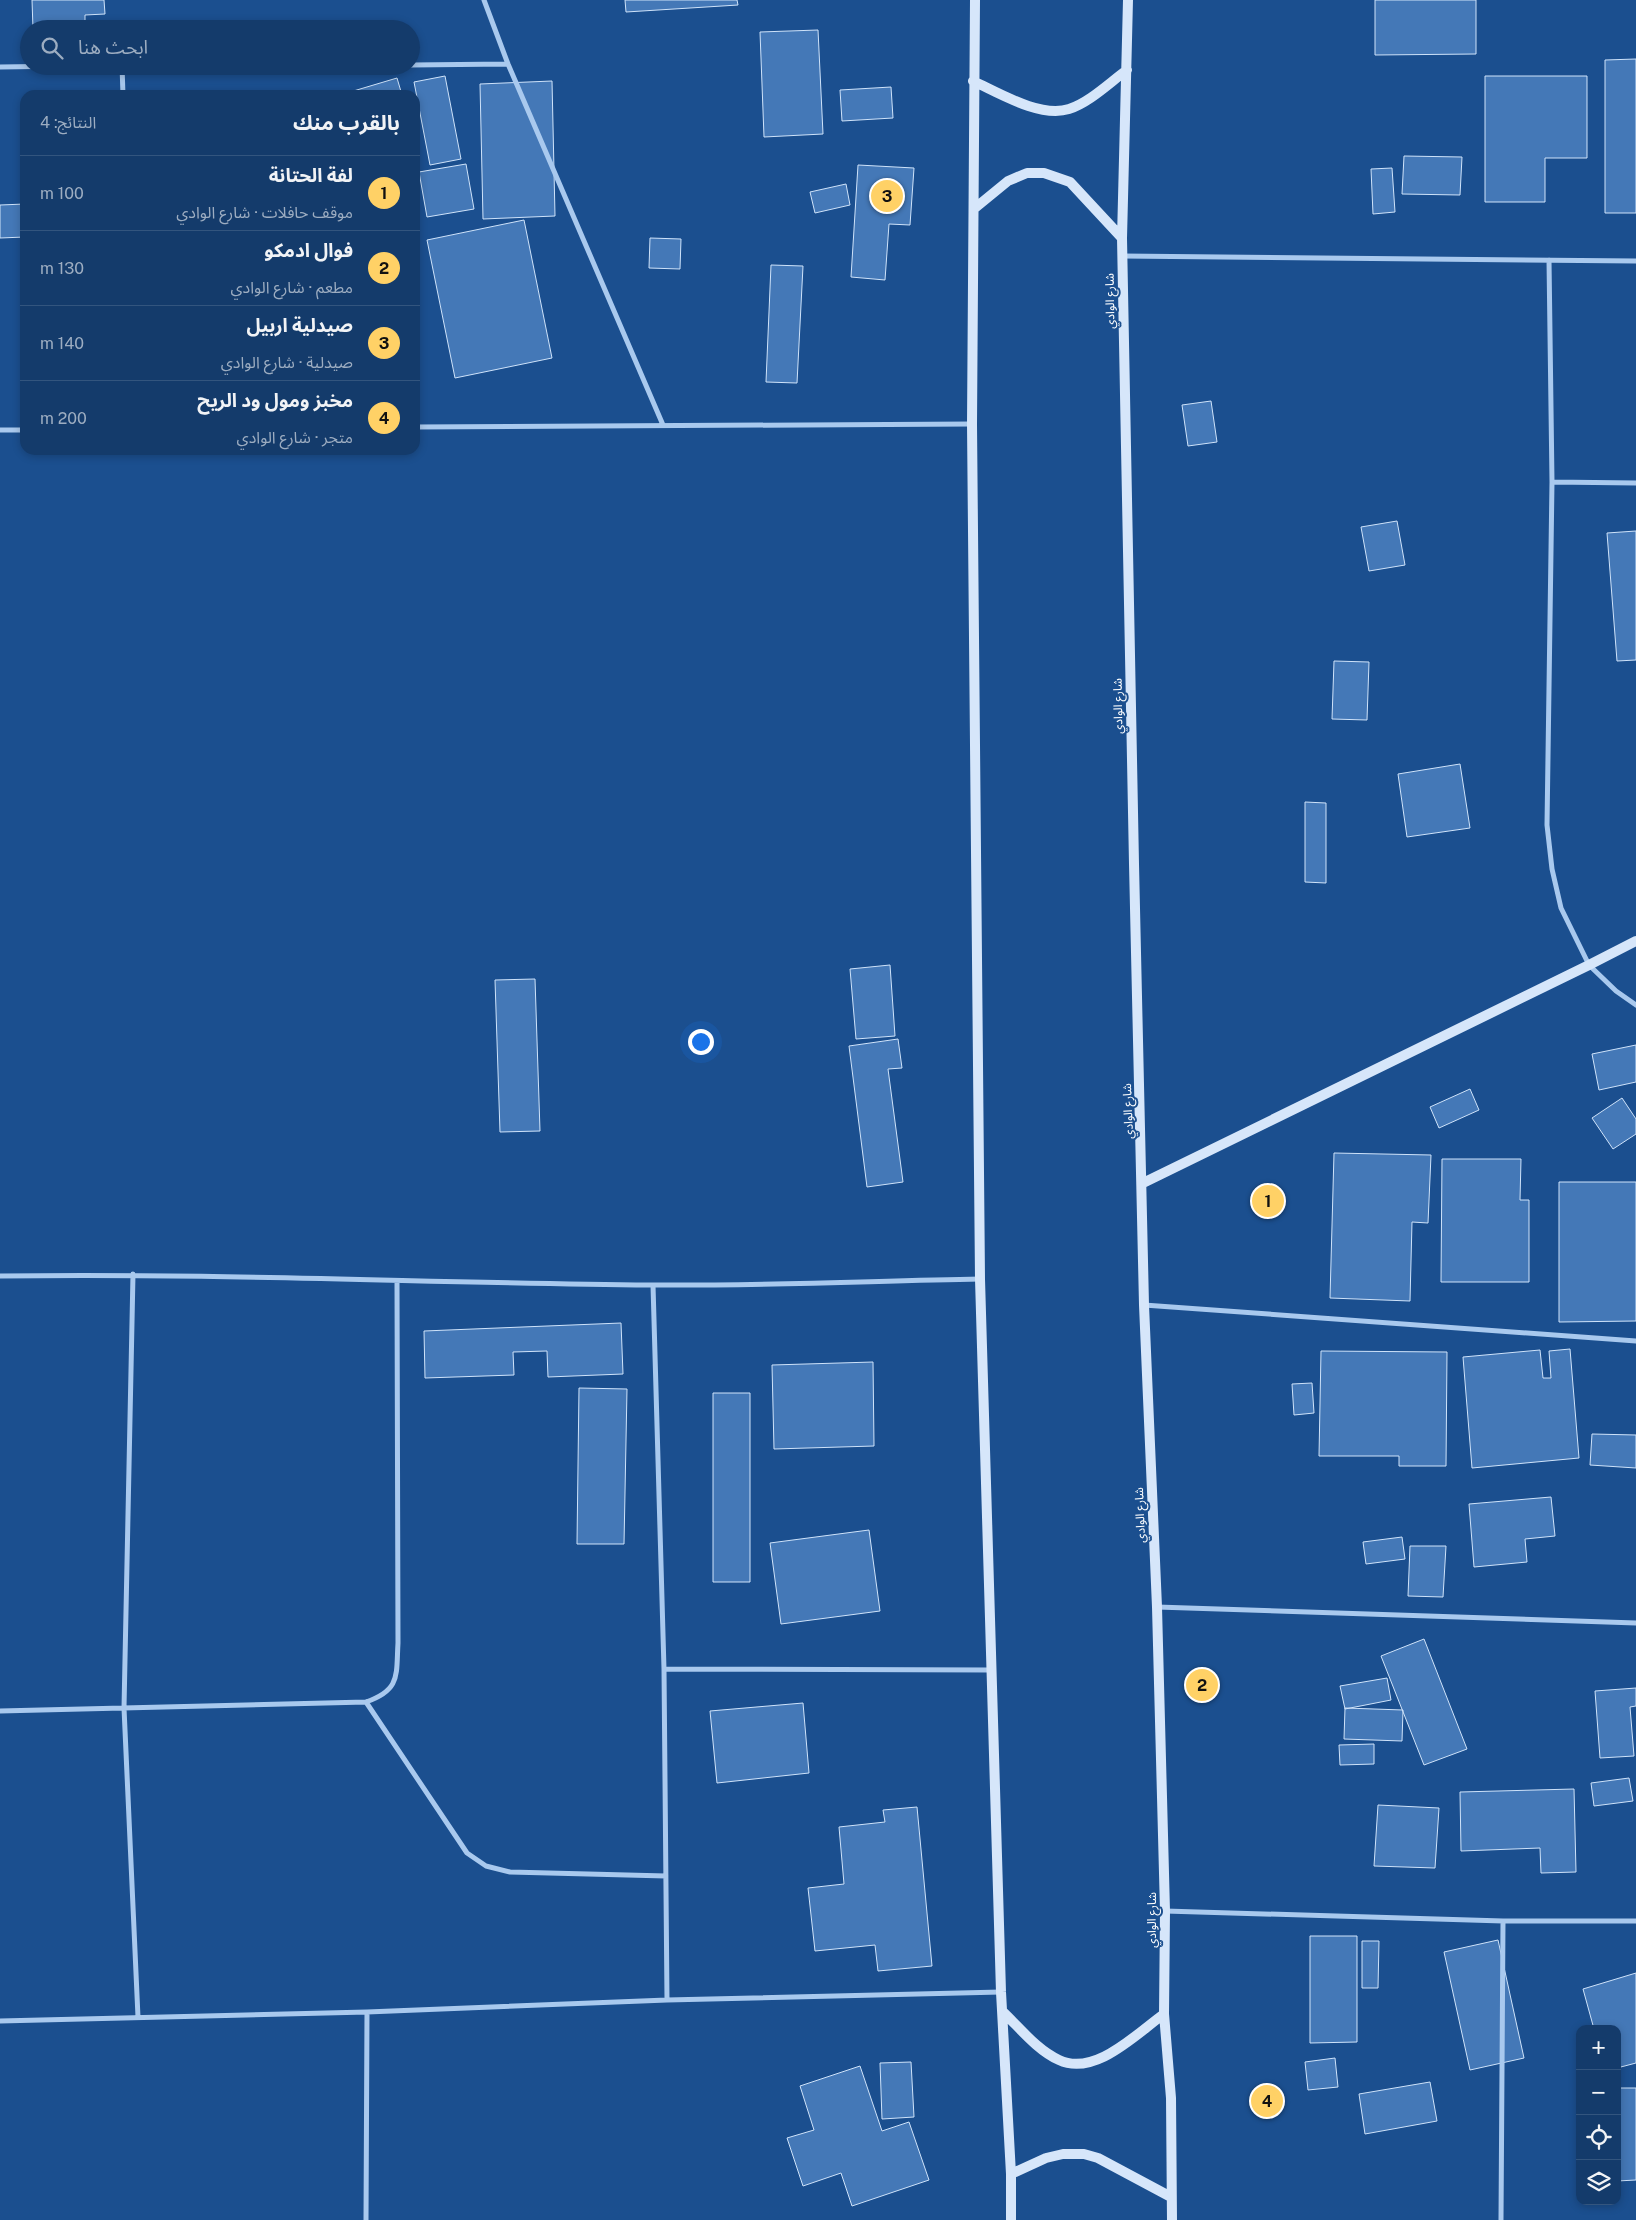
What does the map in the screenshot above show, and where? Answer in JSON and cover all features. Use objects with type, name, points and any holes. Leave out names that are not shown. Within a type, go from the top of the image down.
[{"type":"main road","points":[[975,0],[972,424],[980,1279],[1001,1992],[1011,2174],[1011,2220]]},
{"type":"main road","name":"شارع الوادي","points":[[1128,0],[1122,256],[1134,864],[1143,1183],[1144,1305],[1156,1607],[1165,1912],[1164,2014],[1171,2098],[1172,2220]]},
{"type":"main road","points":[[973,81],[1020,103],[1044,110],[1068,110],[1085,101],[1127,70]]},
{"type":"main road","points":[[975,208],[1008,181],[1027,173],[1044,173],[1070,182],[1122,238]]},
{"type":"main road","points":[[1143,1183],[1589,966],[1636,941]]},
{"type":"main road","points":[[1003,2012],[1039,2047],[1059,2060],[1079,2065],[1099,2060],[1164,2014]]},
{"type":"main road","points":[[1011,2174],[1046,2158],[1063,2154],[1084,2154],[1110,2165],[1171,2197]]},
{"type":"street","points":[[484,0],[508,64],[663,425]]},
{"type":"street","points":[[420,65],[508,64]]},
{"type":"street","points":[[0,67],[20,67]]},
{"type":"street","points":[[122,75],[123,90]]},
{"type":"street","points":[[1122,256],[1636,261]]},
{"type":"street","points":[[1548,260],[1552,482],[1548,825],[1552,869],[1561,908],[1589,966],[1616,991],[1636,1005]]},
{"type":"street","points":[[420,427],[972,424]]},
{"type":"street","points":[[0,430],[20,430]]},
{"type":"street","points":[[1552,482],[1636,483]]},
{"type":"street","points":[[0,1276],[133,1274],[397,1282],[653,1286],[980,1279]]},
{"type":"street","points":[[133,1274],[124,1708],[138,2017]]},
{"type":"street","points":[[0,1711],[366,1702],[380,1698],[395,1683],[398,1643],[397,1282]]},
{"type":"street","points":[[653,1286],[664,1669],[667,2000]]},
{"type":"street","points":[[1144,1305],[1636,1341]]},
{"type":"street","points":[[1156,1607],[1636,1623]]},
{"type":"street","points":[[664,1669],[993,1670]]},
{"type":"street","points":[[366,1702],[467,1853],[486,1866],[510,1872],[666,1876]]},
{"type":"street","points":[[1165,1912],[1503,1921],[1636,1921]]},
{"type":"street","points":[[1501,2220],[1503,1921]]},
{"type":"street","points":[[0,2022],[367,2012],[667,2000],[1001,1992]]},
{"type":"street","points":[[366,2220],[367,2012]]},
{"type":"building","points":[[32,0],[104,0],[105,14],[85,15],[85,20],[33,20]]},
{"type":"building","points":[[625,0],[737,0],[738,5],[626,12]]},
{"type":"building","points":[[1375,0],[1476,0],[1476,54],[1375,55]]},
{"type":"building","points":[[818,30],[823,134],[764,137],[760,32]]},
{"type":"building","points":[[1636,59],[1636,213],[1605,213],[1605,60]]},
{"type":"building","points":[[445,76],[461,159],[430,165],[420,113],[420,90],[416,90],[414,82]]},
{"type":"building","points":[[1485,76],[1587,76],[1587,158],[1545,158],[1545,202],[1485,202]]},
{"type":"building","points":[[397,78],[401,90],[357,90]]},
{"type":"building","points":[[552,81],[555,216],[483,219],[480,84]]},
{"type":"building","points":[[891,87],[893,118],[842,121],[840,90]]},
{"type":"building","points":[[1404,156],[1462,157],[1460,195],[1402,194]]},
{"type":"building","points":[[466,164],[474,209],[427,217],[420,172]]},
{"type":"building","points":[[858,165],[914,168],[910,225],[889,224],[885,280],[851,277]]},
{"type":"building","points":[[1392,168],[1395,212],[1373,214],[1371,169]]},
{"type":"building","points":[[846,184],[850,205],[815,213],[810,192]]},
{"type":"building","points":[[20,204],[20,237],[0,238],[0,205]]},
{"type":"building","points":[[524,220],[552,358],[455,378],[427,240]]},
{"type":"building","points":[[650,238],[681,239],[680,269],[649,268]]},
{"type":"building","points":[[771,265],[803,266],[797,383],[766,382]]},
{"type":"building","points":[[1211,401],[1217,442],[1188,446],[1182,405]]},
{"type":"building","points":[[1397,521],[1405,565],[1369,571],[1361,527]]},
{"type":"building","points":[[1636,531],[1636,660],[1617,661],[1607,533]]},
{"type":"building","points":[[1334,661],[1369,662],[1367,720],[1332,719]]},
{"type":"building","points":[[1460,764],[1470,828],[1407,837],[1398,774]]},
{"type":"building","points":[[1305,802],[1326,803],[1326,883],[1305,882]]},
{"type":"building","points":[[890,965],[895,1036],[856,1039],[850,969]]},
{"type":"building","points":[[535,979],[540,1131],[500,1132],[495,980]]},
{"type":"building","points":[[898,1039],[902,1068],[888,1069],[903,1182],[867,1187],[849,1046]]},
{"type":"building","points":[[1636,1045],[1636,1082],[1599,1090],[1592,1054]]},
{"type":"building","points":[[1470,1089],[1479,1110],[1439,1128],[1430,1107]]},
{"type":"building","points":[[1622,1098],[1636,1119],[1636,1134],[1613,1149],[1592,1118]]},
{"type":"building","points":[[1334,1153],[1431,1155],[1428,1223],[1412,1222],[1410,1301],[1330,1298]]},
{"type":"building","points":[[1442,1159],[1521,1159],[1520,1200],[1529,1200],[1529,1282],[1441,1282]]},
{"type":"building","points":[[1559,1182],[1636,1182],[1636,1321],[1559,1322]]},
{"type":"building","points":[[621,1323],[623,1374],[548,1377],[547,1351],[513,1352],[514,1375],[425,1378],[424,1331]]},
{"type":"building","points":[[1570,1349],[1579,1458],[1472,1468],[1463,1357],[1540,1350],[1543,1378],[1551,1378],[1549,1351]]},
{"type":"building","points":[[1321,1351],[1447,1352],[1446,1466],[1399,1466],[1399,1456],[1319,1456]]},
{"type":"building","points":[[873,1362],[874,1446],[774,1449],[772,1365]]},
{"type":"building","points":[[1312,1383],[1314,1413],[1294,1415],[1292,1384]]},
{"type":"building","points":[[579,1388],[627,1389],[624,1544],[577,1544]]},
{"type":"building","points":[[713,1393],[750,1393],[750,1582],[713,1582]]},
{"type":"building","points":[[1592,1434],[1636,1435],[1636,1468],[1590,1465]]},
{"type":"building","points":[[1551,1497],[1555,1536],[1525,1539],[1527,1562],[1474,1567],[1469,1504]]},
{"type":"building","points":[[869,1530],[880,1611],[781,1624],[770,1543]]},
{"type":"building","points":[[1402,1537],[1405,1559],[1366,1564],[1363,1542]]},
{"type":"building","points":[[1410,1546],[1446,1546],[1443,1597],[1408,1596]]},
{"type":"building","points":[[1424,1639],[1467,1749],[1424,1765],[1381,1656]]},
{"type":"building","points":[[1387,1678],[1391,1700],[1345,1709],[1340,1686]]},
{"type":"building","points":[[1636,1688],[1636,1706],[1630,1707],[1634,1756],[1600,1758],[1595,1691]]},
{"type":"building","points":[[803,1703],[809,1773],[717,1783],[710,1711]]},
{"type":"building","points":[[1345,1708],[1403,1710],[1402,1741],[1344,1739]]},
{"type":"building","points":[[1374,1744],[1374,1764],[1340,1765],[1339,1745]]},
{"type":"building","points":[[1629,1778],[1633,1801],[1594,1806],[1591,1783]]},
{"type":"building","points":[[1574,1789],[1576,1872],[1541,1873],[1540,1848],[1461,1851],[1460,1792]]},
{"type":"building","points":[[1378,1805],[1439,1808],[1435,1868],[1374,1866]]},
{"type":"building","points":[[917,1807],[932,1966],[878,1971],[875,1945],[815,1951],[808,1888],[844,1884],[839,1827],[885,1822],[883,1810]]},
{"type":"building","points":[[1310,1936],[1357,1936],[1357,2042],[1310,2043]]},
{"type":"building","points":[[1498,1940],[1524,2058],[1470,2070],[1444,1952]]},
{"type":"building","points":[[1362,1941],[1379,1941],[1378,1988],[1362,1988]]},
{"type":"building","points":[[1636,1973],[1636,2063],[1621,2067],[1621,2025],[1593,2025],[1583,1989]]},
{"type":"building","points":[[1335,2058],[1338,2087],[1308,2090],[1305,2062]]},
{"type":"building","points":[[911,2062],[914,2117],[882,2119],[880,2063]]},
{"type":"building","points":[[860,2066],[882,2131],[909,2122],[929,2180],[852,2206],[841,2173],[803,2186],[787,2138],[814,2130],[800,2086]]},
{"type":"building","points":[[1430,2082],[1437,2121],[1365,2134],[1359,2094]]},
{"type":"building","points":[[1621,2088],[1636,2088],[1636,2180],[1621,2181]]},
{"type":"place","name":"صيدلية اربيل","points":[[887,196]]},
{"type":"place","name":"لفة الحتانة","points":[[1268,1201]]},
{"type":"place","name":"فوال ادمكو","points":[[1202,1685]]},
{"type":"place","name":"مخبز ومول ود الريح","points":[[1267,2101]]}]
